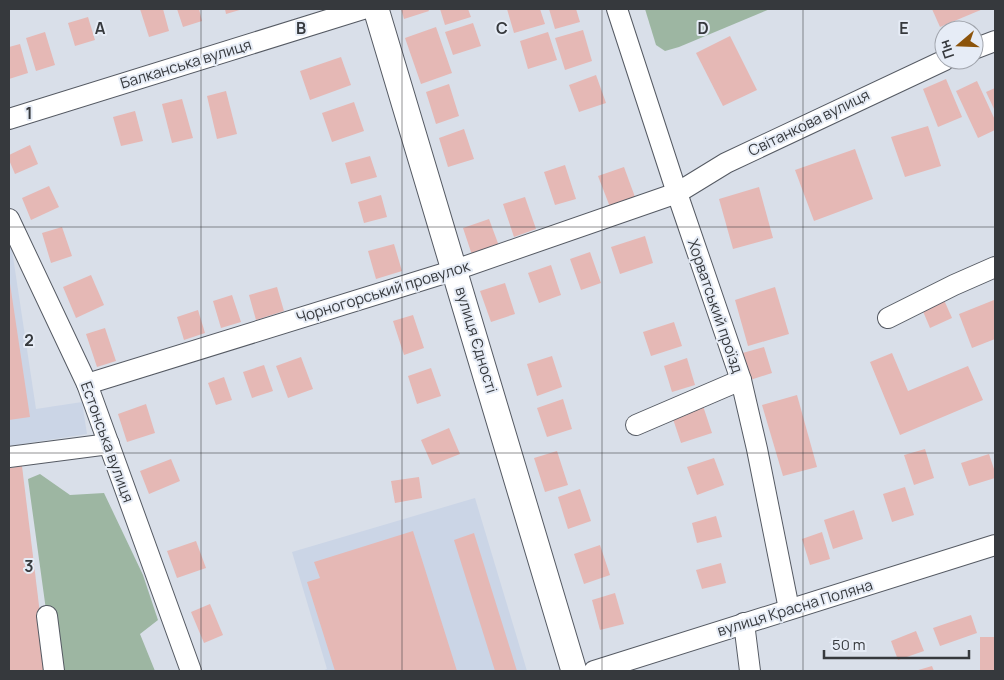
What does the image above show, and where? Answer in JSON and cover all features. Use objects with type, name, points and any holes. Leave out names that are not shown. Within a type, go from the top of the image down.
[{"type":"main road","name":"вулиця Єдності","points":[[376,9],[574,671]]},
{"type":"street","name":"Балканська вулиця","points":[[9,119],[363,9]]},
{"type":"street","name":"Хорватський проїзд","points":[[617,9],[676,193],[740,380],[757,449],[790,609]]},
{"type":"street","name":"Світанкова вулиця","points":[[676,193],[726,163],[934,64]]},
{"type":"street","name":"Чорногорський провулок","points":[[87,384],[455,270],[676,193]]},
{"type":"street","name":"Естонська вулиця","points":[[9,219],[87,384],[191,671]]},
{"type":"street","points":[[888,318],[995,267]]},
{"type":"street","points":[[636,425],[740,380]]},
{"type":"street","points":[[9,457],[109,444]]},
{"type":"street","name":"вулиця Красна Поляна","points":[[594,671],[995,546]]},
{"type":"street","points":[[47,616],[54,671]]},
{"type":"street","points":[[744,624],[750,671]]},
{"type":"shaded area","points":[[9,230],[36,409],[82,402],[87,434],[9,446]]},
{"type":"shaded area","points":[[475,498],[527,671],[322,671],[327,669],[292,552]]},
{"type":"green space","points":[[645,9],[770,9],[665,51],[656,45]]},
{"type":"green space","points":[[40,474],[70,495],[104,493],[143,575],[158,620],[140,634],[155,671],[63,671],[53,661],[28,479]]},
{"type":"building","points":[[140,9],[163,9],[169,31],[149,37]]},
{"type":"building","points":[[177,9],[199,9],[202,21],[183,27]]},
{"type":"building","points":[[225,9],[243,9],[226,14]]},
{"type":"building","points":[[401,9],[428,9],[429,11],[404,19]]},
{"type":"building","points":[[440,9],[468,9],[471,17],[445,25]]},
{"type":"building","points":[[507,9],[540,9],[545,24],[514,33]]},
{"type":"building","points":[[549,9],[576,9],[580,22],[555,29]]},
{"type":"building","points":[[932,9],[983,9],[957,20],[937,20]]},
{"type":"building","points":[[88,17],[95,40],[75,46],[68,23]]},
{"type":"building","points":[[473,23],[481,46],[453,55],[445,32]]},
{"type":"building","points":[[436,27],[452,73],[421,84],[405,38]]},
{"type":"building","points":[[583,30],[592,61],[565,70],[555,38]]},
{"type":"building","points":[[45,32],[55,65],[36,71],[26,38]]},
{"type":"building","points":[[548,32],[557,60],[528,69],[520,41]]},
{"type":"building","points":[[730,36],[757,90],[723,106],[696,53]]},
{"type":"building","points":[[20,44],[28,73],[9,79],[9,47]]},
{"type":"building","points":[[341,57],[351,85],[310,100],[300,71]]},
{"type":"building","points":[[596,75],[606,103],[579,112],[569,85]]},
{"type":"building","points":[[946,79],[962,117],[938,127],[923,89]]},
{"type":"building","points":[[977,81],[995,120],[995,130],[978,138],[956,91]]},
{"type":"building","points":[[449,84],[459,116],[436,124],[426,92]]},
{"type":"building","points":[[995,88],[995,111],[986,92]]},
{"type":"building","points":[[226,91],[237,134],[217,139],[207,96]]},
{"type":"building","points":[[182,99],[193,138],[172,143],[162,104]]},
{"type":"building","points":[[354,102],[364,131],[332,142],[322,113]]},
{"type":"building","points":[[135,111],[143,141],[121,146],[113,117]]},
{"type":"building","points":[[928,126],[941,166],[905,177],[891,137]]},
{"type":"building","points":[[464,129],[474,159],[448,167],[439,138]]},
{"type":"building","points":[[30,145],[38,164],[15,174],[9,160],[9,155]]},
{"type":"building","points":[[855,149],[873,199],[814,221],[795,170]]},
{"type":"building","points":[[370,156],[377,177],[351,184],[345,163]]},
{"type":"building","points":[[565,165],[576,199],[555,205],[544,172]]},
{"type":"building","points":[[624,167],[635,197],[610,207],[598,176]]},
{"type":"building","points":[[49,186],[59,207],[31,220],[22,198]]},
{"type":"building","points":[[759,187],[773,238],[733,249],[719,199]]},
{"type":"building","points":[[381,195],[387,217],[364,223],[358,202]]},
{"type":"building","points":[[525,197],[536,229],[514,237],[503,204]]},
{"type":"building","points":[[489,219],[499,246],[472,255],[463,228]]},
{"type":"building","points":[[62,227],[72,256],[51,263],[42,233]]},
{"type":"building","points":[[645,236],[653,263],[620,274],[611,247]]},
{"type":"building","points":[[394,244],[402,271],[376,279],[368,251]]},
{"type":"building","points":[[590,252],[601,283],[581,290],[570,259]]},
{"type":"building","points":[[551,265],[561,295],[539,303],[528,273]]},
{"type":"building","points":[[91,275],[104,305],[76,318],[63,287]]},
{"type":"building","points":[[9,277],[30,417],[9,420]]},
{"type":"building","points":[[505,283],[515,314],[491,322],[480,291]]},
{"type":"building","points":[[277,287],[284,311],[256,320],[249,295]]},
{"type":"building","points":[[775,287],[789,334],[748,346],[735,300]]},
{"type":"building","points":[[232,295],[241,322],[221,328],[213,301]]},
{"type":"building","points":[[944,300],[952,318],[930,328],[922,309]]},
{"type":"building","points":[[994,300],[995,339],[972,348],[959,314]]},
{"type":"building","points":[[198,310],[205,333],[184,340],[177,317]]},
{"type":"building","points":[[413,315],[424,348],[404,355],[393,321]]},
{"type":"building","points":[[674,322],[682,346],[651,356],[643,332]]},
{"type":"building","points":[[105,328],[116,361],[97,367],[86,334]]},
{"type":"building","points":[[764,347],[772,373],[747,381],[739,354]]},
{"type":"building","points":[[892,353],[908,391],[968,366],[983,400],[900,435],[870,362]]},
{"type":"building","points":[[552,356],[562,387],[537,396],[527,364]]},
{"type":"building","points":[[301,357],[313,389],[288,398],[276,366]]},
{"type":"building","points":[[687,358],[695,385],[672,392],[664,366]]},
{"type":"building","points":[[264,365],[273,391],[252,398],[243,372]]},
{"type":"building","points":[[431,368],[441,396],[417,404],[408,376]]},
{"type":"building","points":[[224,377],[232,400],[216,405],[208,383]]},
{"type":"building","points":[[797,395],[817,467],[783,476],[762,405]]},
{"type":"building","points":[[563,399],[572,429],[547,437],[537,408]]},
{"type":"building","points":[[146,404],[155,433],[127,442],[118,414]]},
{"type":"building","points":[[703,406],[712,433],[681,443],[672,416]]},
{"type":"building","points":[[449,428],[460,454],[432,465],[421,440]]},
{"type":"building","points":[[925,449],[934,478],[914,485],[904,455]]},
{"type":"building","points":[[557,451],[568,485],[545,492],[534,458]]},
{"type":"building","points":[[989,454],[995,478],[969,486],[961,463]]},
{"type":"building","points":[[714,458],[724,485],[697,495],[687,467]]},
{"type":"building","points":[[171,459],[180,481],[149,494],[140,471]]},
{"type":"building","points":[[22,466],[47,671],[9,671],[9,468]]},
{"type":"building","points":[[419,477],[422,498],[395,503],[391,481]]},
{"type":"building","points":[[905,487],[914,515],[892,522],[883,494]]},
{"type":"building","points":[[580,489],[591,521],[568,529],[558,497]]},
{"type":"building","points":[[854,510],[863,539],[833,549],[824,520]]},
{"type":"building","points":[[716,516],[722,537],[697,543],[692,523]]},
{"type":"building","points":[[413,531],[457,671],[335,671],[307,582],[320,578],[314,562]]},
{"type":"building","points":[[822,532],[830,559],[810,565],[802,539]]},
{"type":"building","points":[[474,533],[517,671],[495,671],[454,540]]},
{"type":"building","points":[[196,541],[206,568],[177,578],[167,551]]},
{"type":"building","points":[[600,545],[610,575],[584,584],[574,554]]},
{"type":"building","points":[[721,563],[726,583],[702,589],[696,570]]},
{"type":"building","points":[[615,593],[624,624],[600,630],[592,600]]},
{"type":"building","points":[[210,604],[223,635],[204,643],[191,612]]},
{"type":"building","points":[[971,615],[977,633],[940,646],[933,628]]},
{"type":"building","points":[[916,631],[924,651],[898,660],[891,641]]},
{"type":"building","points":[[980,637],[995,637],[995,670],[980,670]]},
{"type":"building","points":[[932,666],[934,671],[915,671]]}]
